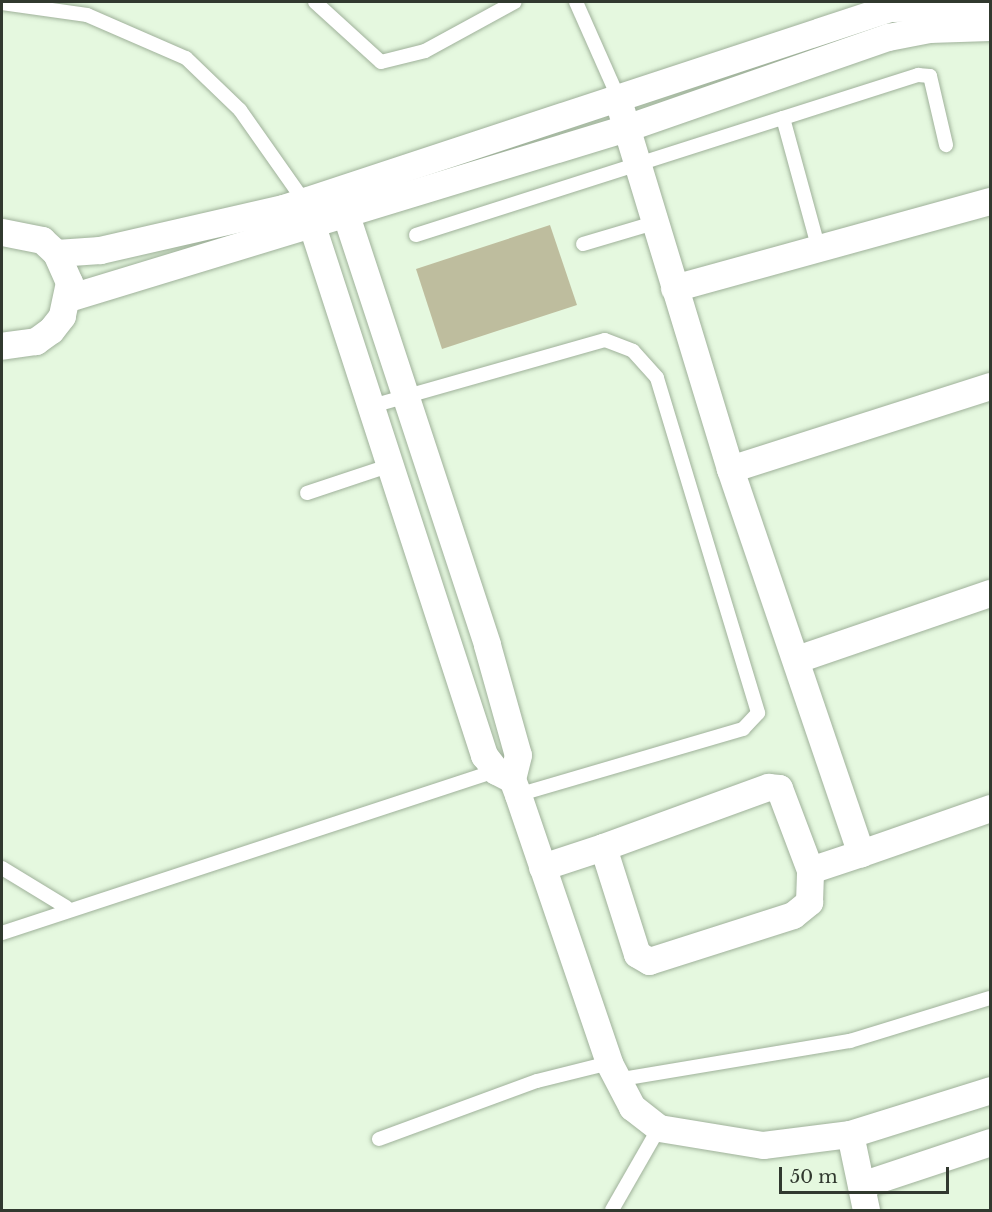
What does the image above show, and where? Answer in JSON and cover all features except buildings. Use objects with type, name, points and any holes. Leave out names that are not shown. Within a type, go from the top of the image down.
[{"type":"street","points":[[56,253],[100,250],[304,201],[903,4],[990,4]]},
{"type":"street","points":[[68,298],[314,226],[626,128],[905,33],[990,27]]},
{"type":"street","points":[[618,97],[654,223],[730,469],[797,659],[861,853]]},
{"type":"street","points":[[337,190],[404,396],[511,776],[612,1072],[632,1107],[659,1128],[763,1145],[850,1134],[990,1090]]},
{"type":"street","points":[[304,201],[484,754],[511,776]]},
{"type":"street","points":[[674,288],[818,246],[990,201]]},
{"type":"street","points":[[2,232],[23,232],[56,253],[69,282],[68,298],[51,330],[36,341],[2,346]]},
{"type":"street","points":[[730,469],[990,386]]},
{"type":"street","points":[[797,659],[990,593]]},
{"type":"street","points":[[542,867],[768,788],[778,788],[810,870],[809,902],[793,915],[649,961],[637,954],[603,847]]},
{"type":"street","points":[[810,870],[990,808]]},
{"type":"street","points":[[850,1134],[864,1198],[990,1142]]},
{"type":"lane","points":[[315,2],[381,62],[424,51],[515,2]]},
{"type":"lane","points":[[576,2],[618,97]]},
{"type":"lane","points":[[2,3],[89,8],[164,45],[203,72],[260,135],[304,201]]},
{"type":"lane","points":[[903,4],[905,33]]},
{"type":"lane","points":[[416,235],[918,75],[930,76],[946,145]]},
{"type":"lane","points":[[783,118],[818,246]]},
{"type":"lane","points":[[583,244],[654,223]]},
{"type":"lane","points":[[2,933],[66,907],[511,776],[743,729],[758,713],[756,700],[657,378],[646,363],[605,340],[372,406]]},
{"type":"lane","points":[[307,493],[391,465]]},
{"type":"lane","points":[[2,868],[66,907]]},
{"type":"lane","points":[[379,1139],[537,1081],[850,1041],[990,998]]},
{"type":"lane","points":[[612,1210],[659,1128]]}]
